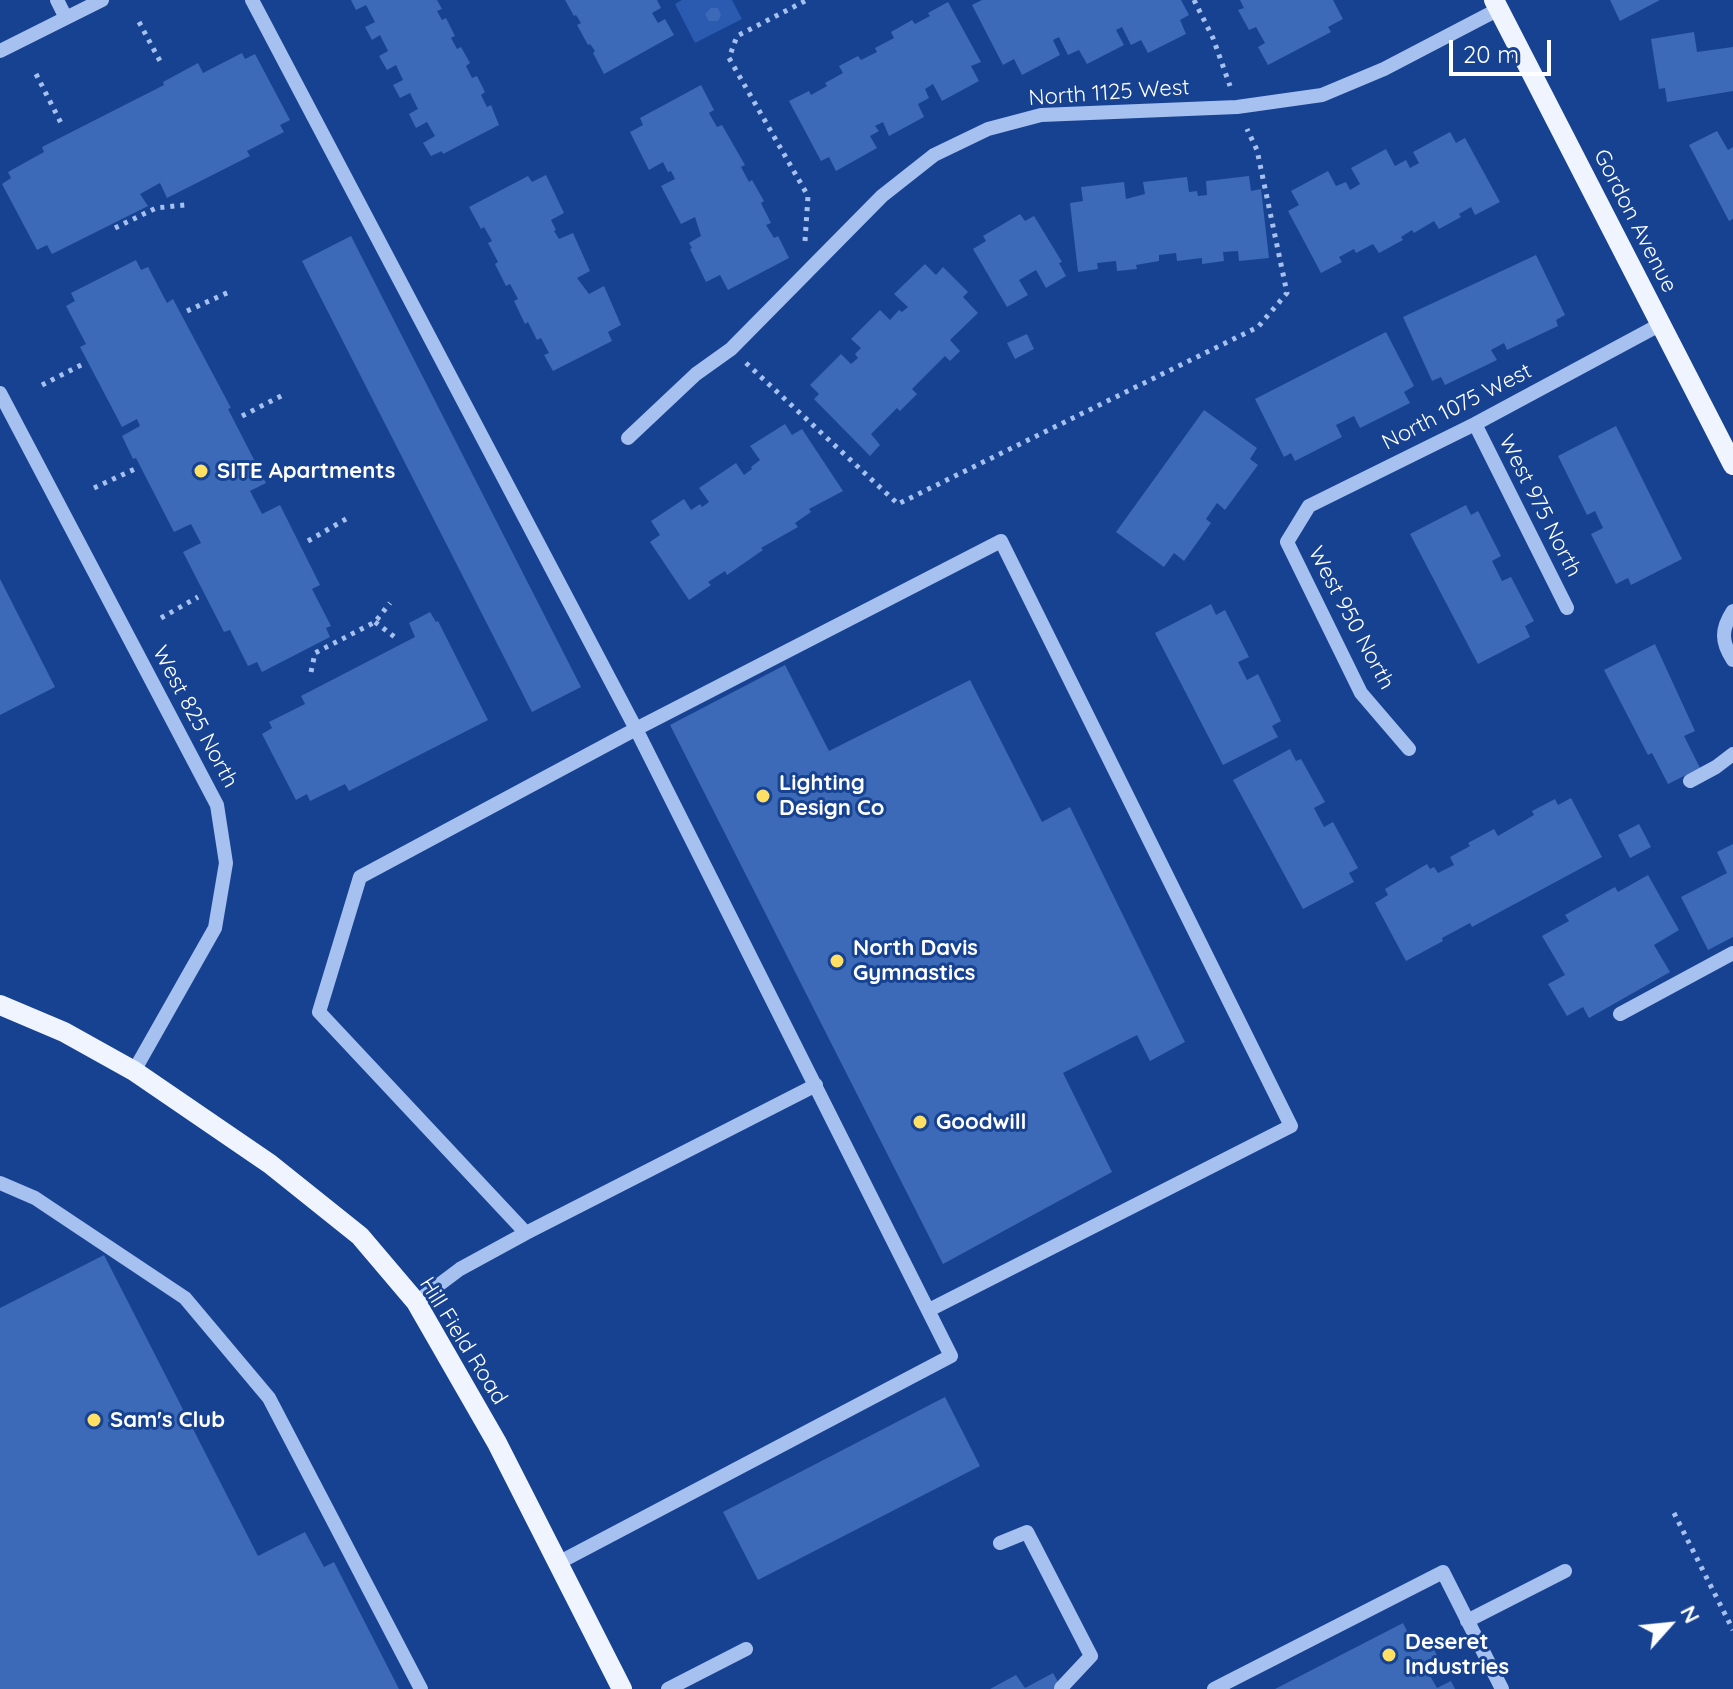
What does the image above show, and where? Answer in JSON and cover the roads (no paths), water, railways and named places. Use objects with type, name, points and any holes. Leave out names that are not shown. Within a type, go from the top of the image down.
[{"type":"main road","name":"Gordon Avenue","points":[[1496,4],[1733,465]]},
{"type":"main road","name":"Hill Field Road","points":[[0,1005],[64,1032],[134,1071],[270,1164],[360,1236],[416,1302],[497,1443],[622,1689]]},
{"type":"street","points":[[57,0],[66,18]]},
{"type":"street","points":[[0,51],[102,0]]},
{"type":"street","points":[[252,0],[636,729],[951,1356],[558,1563]]},
{"type":"street","name":"North 1125 West","points":[[628,438],[696,374],[731,349],[882,196],[934,155],[988,129],[1041,115],[1237,107],[1322,95],[1384,69],[1496,4]]},
{"type":"street","name":"North 1075 West","points":[[1287,542],[1309,506],[1475,424],[1661,324]]},
{"type":"street","name":"West 825 North","points":[[0,393],[217,805],[226,863],[215,928],[134,1071]]},
{"type":"street","name":"West 975 North","points":[[1475,424],[1567,608]]},
{"type":"street","points":[[526,1233],[319,1012],[360,877],[636,729],[1001,541],[1291,1126],[929,1310]]},
{"type":"street","name":"West 950 North","points":[[1287,542],[1361,693],[1409,749]]},
{"type":"street","points":[[1733,611],[1724,624],[1723,645],[1733,660]]},
{"type":"street","points":[[1690,781],[1733,754]]},
{"type":"street","points":[[1620,1014],[1733,953]]},
{"type":"street","points":[[416,1302],[460,1269],[526,1233],[816,1085]]},
{"type":"street","points":[[0,1183],[35,1198],[185,1298],[269,1398],[421,1689]]},
{"type":"street","points":[[1000,1543],[1027,1532],[1091,1656],[1061,1688]]},
{"type":"street","points":[[1467,1621],[1565,1571]]},
{"type":"street","points":[[1214,1689],[1443,1572],[1502,1689]]},
{"type":"street","points":[[668,1689],[746,1649]]},
{"type":"place","name":"SITE Apartments","points":[[201,471]]},
{"type":"place","name":"Lighting Design Co","points":[[763,796]]},
{"type":"place","name":"North Davis Gymnastics","points":[[837,961]]},
{"type":"place","name":"Goodwill","points":[[920,1122]]},
{"type":"place","name":"Sam's Club","points":[[94,1420]]},
{"type":"place","name":"Deseret Industries","points":[[1389,1655]]}]
